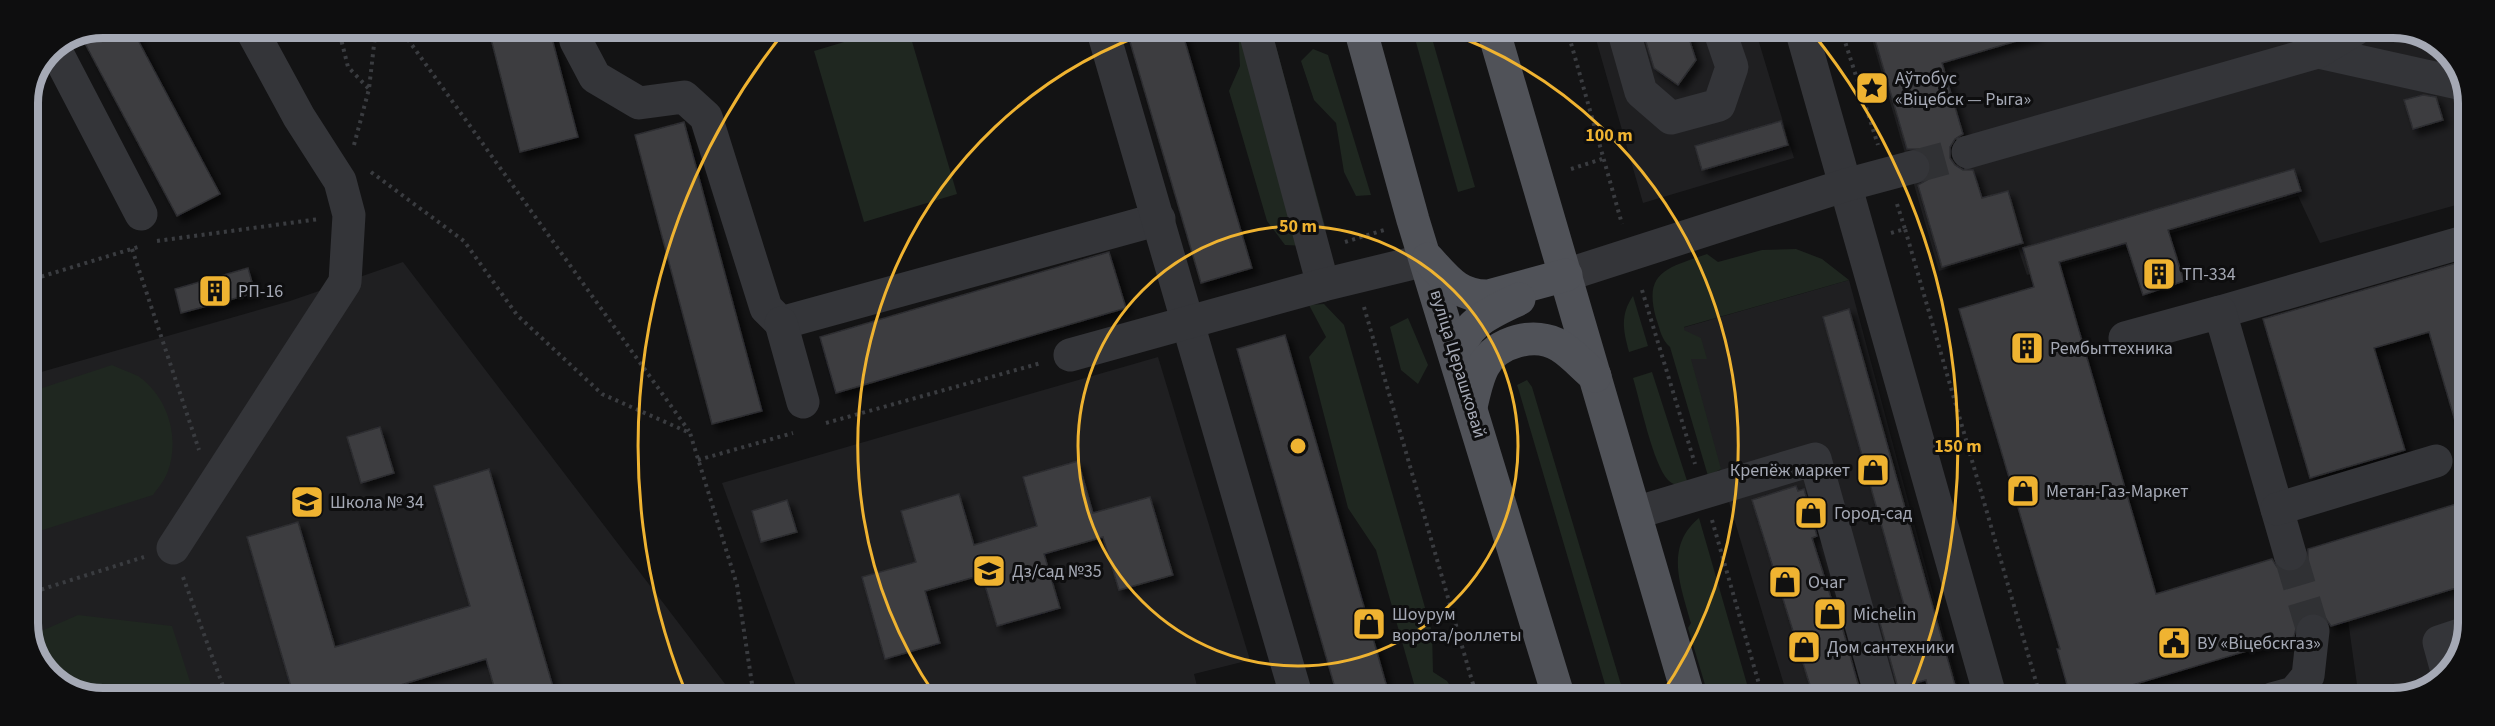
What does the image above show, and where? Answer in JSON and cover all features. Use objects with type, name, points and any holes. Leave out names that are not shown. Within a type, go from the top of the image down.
[{"type":"main road","name":"вуліца Церашковай","points":[[1363,38],[1425,258],[1556,688]]},
{"type":"main road","points":[[1496,38],[1686,688]]},
{"type":"main road","points":[[1425,258],[1455,287],[1467,294],[1478,296],[1489,296],[1566,274]]},
{"type":"main road","points":[[1455,356],[1460,342],[1476,321],[1566,274]]},
{"type":"main road","points":[[1471,406],[1484,365],[1493,354],[1522,340],[1538,339],[1560,346],[1595,376]]},
{"type":"lane","points":[[172,548],[345,282],[349,215],[340,181],[299,117],[256,38]]},
{"type":"lane","points":[[576,38],[595,77],[639,103],[684,97],[706,117],[766,308],[781,323],[808,419]]},
{"type":"lane","points":[[1105,38],[1294,688]]},
{"type":"lane","points":[[1257,38],[1323,285]]},
{"type":"lane","points":[[1626,38],[1641,92],[1671,118],[1719,105],[1732,67],[1722,38]]},
{"type":"lane","points":[[1804,38],[1988,688]]},
{"type":"lane","points":[[1968,152],[2318,52],[2341,38]]},
{"type":"lane","points":[[2318,52],[2454,82]]},
{"type":"lane","points":[[58,56],[147,233]]},
{"type":"lane","points":[[1566,274],[1846,185],[1900,171]]},
{"type":"lane","points":[[781,323],[1159,219]]},
{"type":"lane","points":[[2125,338],[2457,244]]},
{"type":"lane","points":[[1070,355],[1425,258]]},
{"type":"lane","points":[[2220,312],[2290,554]]},
{"type":"lane","points":[[1635,513],[1815,459],[1879,688]]},
{"type":"lane","points":[[2277,509],[2436,461]]},
{"type":"lane","points":[[2298,688],[2307,676],[2313,631]]},
{"type":"lane","points":[[2445,662],[2439,642],[2456,636]]},
{"type":"path","points":[[341,38],[348,67],[369,89]]},
{"type":"path","points":[[340,181],[351,158],[369,89],[375,38]]},
{"type":"path","points":[[407,38],[690,433],[737,585],[753,688]]},
{"type":"path","points":[[1569,38],[1602,159],[1623,225]]},
{"type":"path","points":[[1845,38],[1900,171],[1905,229],[2038,688]]},
{"type":"path","points":[[1571,169],[1602,159]]},
{"type":"path","points":[[370,171],[464,242],[517,315],[602,394],[690,433]]},
{"type":"path","points":[[38,279],[132,249],[147,233],[349,215]]},
{"type":"path","points":[[1345,242],[1386,229]]},
{"type":"path","points":[[1861,241],[1905,229]]},
{"type":"path","points":[[1342,231],[1474,688]]},
{"type":"path","points":[[132,249],[211,488]]},
{"type":"path","points":[[699,460],[808,419],[1070,355]]},
{"type":"path","points":[[172,548],[223,688]]},
{"type":"path","points":[[38,591],[122,564]]},
{"type":"path","points":[[752,684],[756,688]]},
{"type":"shaded area","points":[[858,38],[911,38],[957,194],[864,222],[814,51]]},
{"type":"shaded area","points":[[1239,38],[1274,38],[1326,230],[1308,246],[1285,245],[1267,221],[1229,91],[1240,66]]},
{"type":"shaded area","points":[[1415,38],[1432,38],[1475,187],[1458,192]]},
{"type":"shaded area","points":[[1596,38],[1758,38],[1794,158],[1643,203]]},
{"type":"shaded area","points":[[1872,38],[2401,38],[2417,42],[2432,51],[2453,78],[2457,98],[2457,205],[2320,243],[2298,196],[2027,275],[2018,248],[1939,271]]},
{"type":"shaded area","points":[[1313,49],[1328,55],[1371,195],[1356,196],[1344,172],[1336,123],[1314,100],[1301,61]]},
{"type":"shaded area","points":[[1796,249],[1822,259],[1849,280],[1684,327],[1684,330],[1701,338],[1707,359],[1691,359],[1721,469],[1708,476],[1670,347],[1663,337],[1656,318],[1653,290],[1656,281],[1670,268],[1707,254],[1718,262],[1762,250]]},
{"type":"shaded area","name":"Школа № 34","points":[[403,262],[728,688],[94,688],[78,684],[60,672],[48,660],[42,648],[38,628],[38,373],[290,301]]},
{"type":"shaded area","points":[[1849,280],[1958,688],[1785,688],[1729,502],[1682,328]]},
{"type":"shaded area","points":[[1633,296],[1648,346],[1629,352],[1625,337],[1624,316]]},
{"type":"shaded area","points":[[1324,304],[1344,325],[1432,632],[1433,672],[1447,681],[1452,688],[1415,688],[1376,550],[1348,508],[1309,357],[1326,337],[1309,305]]},
{"type":"shaded area","points":[[1408,318],[1428,365],[1418,384],[1401,370],[1390,327]]},
{"type":"shaded area","name":"Дз/сад №35","points":[[1158,357],[1250,660],[1194,674],[1198,688],[797,688],[722,483]]},
{"type":"shaded area","points":[[112,365],[138,376],[148,385],[164,406],[172,432],[173,445],[168,471],[153,495],[38,532],[38,389]]},
{"type":"shaded area","points":[[1652,372],[1689,487],[1675,485],[1668,480],[1662,472],[1652,447],[1633,378]]},
{"type":"shaded area","points":[[1527,380],[1532,387],[1622,688],[1606,688],[1517,385]]},
{"type":"shaded area","points":[[1699,518],[1748,688],[1706,688],[1688,628],[1691,623],[1678,568],[1678,554],[1688,529]]},
{"type":"shaded area","name":"ВУ «Віцебскгаз»","points":[[2458,587],[2458,623],[2451,652],[2447,660],[2432,675],[2413,685],[2392,688],[2357,688],[2348,620]]},
{"type":"shaded area","points":[[78,615],[172,626],[192,688],[94,688],[78,684],[60,672],[48,660],[42,648],[39,632]]},
{"type":"building","points":[[137,38],[220,194],[177,216],[83,41]]},
{"type":"building","points":[[491,38],[552,38],[578,137],[520,152]]},
{"type":"building","points":[[1129,38],[1184,38],[1252,268],[1201,283]]},
{"type":"building","points":[[1645,38],[1689,38],[1696,60],[1678,85],[1654,68]]},
{"type":"building","points":[[1875,38],[2027,38],[1942,63],[1963,134],[1955,139],[1950,147],[1950,158],[1963,170],[1973,170],[1982,198],[2008,191],[2023,243],[1942,267],[1918,185],[1927,180],[1931,172],[1931,162],[1926,153],[1918,149],[1907,149]]},
{"type":"building","points":[[2423,95],[2436,97],[2443,120],[2413,129],[2404,100]]},
{"type":"building","points":[[1781,121],[1788,145],[1702,170],[1695,146]]},
{"type":"building","points":[[684,122],[762,411],[712,424],[635,135]]},
{"type":"building","points":[[2294,169],[2301,191],[2168,230],[2184,281],[2143,295],[2126,243],[2059,262],[2156,594],[2272,559],[2277,567],[2285,572],[2296,572],[2304,567],[2308,559],[2308,549],[2458,503],[2458,587],[2331,626],[2324,616],[2314,612],[2306,614],[2298,620],[2294,637],[2122,688],[2068,688],[2057,649],[2060,649],[1959,309],[2034,287],[2023,248]]},
{"type":"building","points":[[1109,252],[1126,308],[836,393],[820,337]]},
{"type":"building","points":[[2457,263],[2458,430],[2429,332],[2374,348],[2405,450],[2310,478],[2263,319]]},
{"type":"building","name":"РП-16","points":[[248,268],[255,293],[181,313],[175,289]]},
{"type":"building","points":[[1849,309],[1956,688],[1928,688],[1926,680],[1898,688],[1877,612],[1904,605],[1823,317]]},
{"type":"building","points":[[1285,335],[1387,688],[1335,688],[1237,349]]},
{"type":"building","points":[[380,427],[394,473],[361,483],[347,437]]},
{"type":"building","points":[[1078,461],[1093,513],[1150,497],[1173,575],[1119,590],[1103,537],[1044,554],[1060,608],[997,626],[982,575],[925,591],[940,643],[885,659],[862,577],[916,562],[901,511],[959,494],[974,545],[1037,526],[1023,477]]},
{"type":"building","points":[[489,469],[553,688],[494,688],[486,659],[391,688],[291,688],[247,537],[298,522],[335,647],[470,606],[434,486]]},
{"type":"building","points":[[1796,486],[1798,491],[1804,489],[1817,536],[1812,538],[1839,623],[1841,623],[1859,688],[1811,688],[1752,500]]},
{"type":"building","points":[[787,500],[797,532],[761,542],[752,511]]},
{"type":"tunnel","points":[[1913,167],[1968,152]]},
{"type":"tunnel","points":[[2290,554],[2313,631]]},
{"type":"place","name":"Аўтобус «Віцебск — Рыга»","points":[[1872,88]]},
{"type":"place","name":"ТП-334","points":[[2159,274]]},
{"type":"place","name":"РП-16","points":[[215,291]]},
{"type":"place","name":"Рембыттехника","points":[[2027,348]]},
{"type":"place","name":"Крепёж маркет","points":[[1873,470]]},
{"type":"place","name":"Метан-Газ-Маркет","points":[[2023,491]]},
{"type":"place","name":"Школа № 34","points":[[307,502]]},
{"type":"place","name":"Город-сад","points":[[1811,513]]},
{"type":"place","name":"Дз/сад №35","points":[[989,571]]},
{"type":"place","name":"Очаг","points":[[1785,582]]},
{"type":"place","name":"Michelin","points":[[1830,614]]},
{"type":"place","name":"Шоурум ворота/роллеты","points":[[1369,624]]},
{"type":"place","name":"ВУ «Віцебскгаз»","points":[[2174,643]]},
{"type":"place","name":"Дом сантехники","points":[[1804,647]]}]
